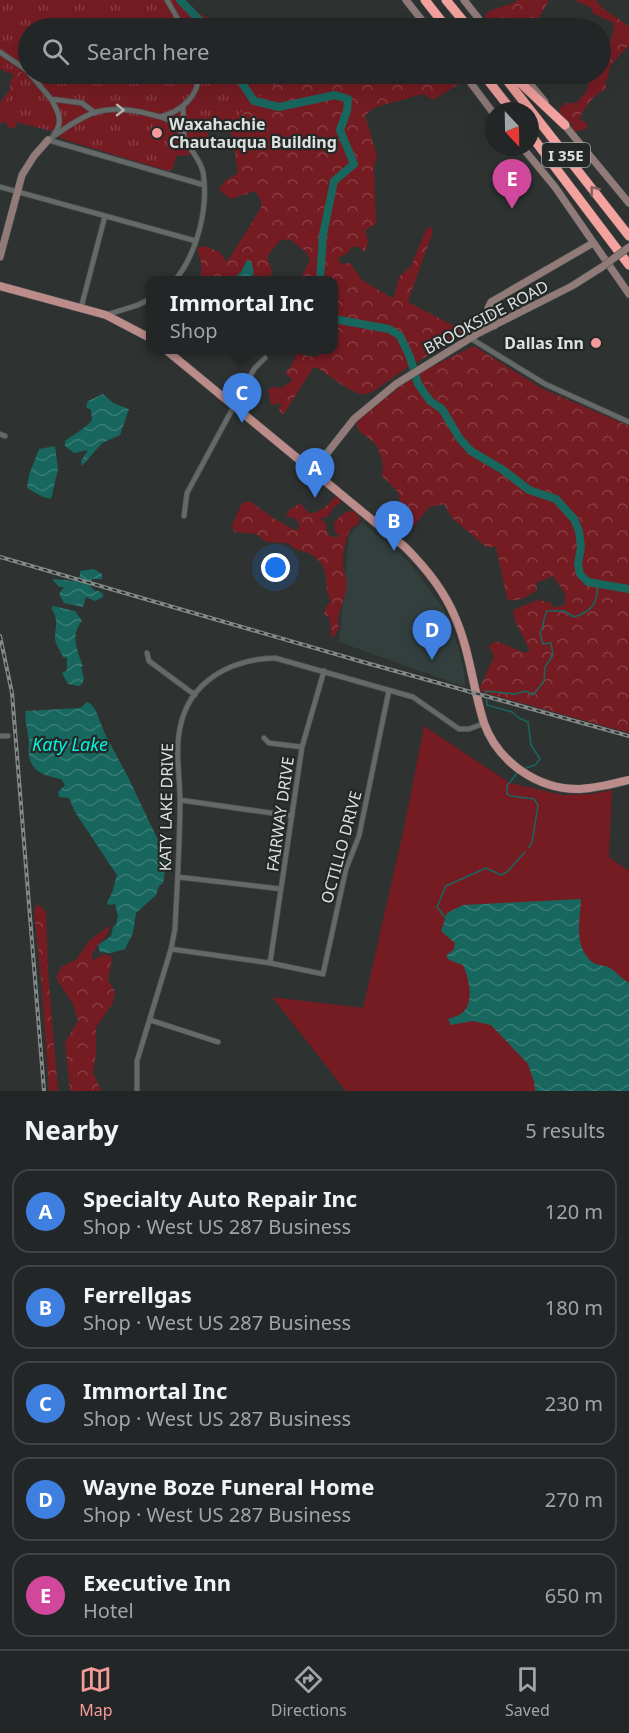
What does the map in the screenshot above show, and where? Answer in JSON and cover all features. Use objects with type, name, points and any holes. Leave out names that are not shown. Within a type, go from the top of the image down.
[{"type":"highway","points":[[425,0],[439,18]]},
{"type":"highway","points":[[447,0],[461,18]]},
{"type":"highway","points":[[491,84],[505,102]]},
{"type":"highway","name":"I 35E","points":[[510,84],[629,236]]},
{"type":"highway","points":[[522,84],[565,125]]},
{"type":"highway","name":"I 35E","points":[[539,146],[629,265]]},
{"type":"main road","points":[[406,0],[420,18]]},
{"type":"main road","points":[[464,0],[478,18]]},
{"type":"main road","points":[[472,84],[485,102]]},
{"type":"main road","points":[[530,84],[629,203]]},
{"type":"main road","points":[[0,257],[26,167],[48,140]]},
{"type":"main road","points":[[530,156],[549,178],[629,294]]},
{"type":"main road","points":[[494,326],[488,308],[491,302],[594,243]]},
{"type":"main road","name":"BROOKSIDE ROAD","points":[[314,471],[354,419],[388,390],[470,338],[572,286],[629,247]]},
{"type":"main road","points":[[0,286],[106,315],[146,336]]},
{"type":"main road","points":[[171,354],[405,547],[422,564],[456,618],[484,723],[503,755],[526,774],[560,787],[578,789],[629,780]]},
{"type":"street","points":[[167,0],[177,18]]},
{"type":"street","points":[[0,52],[18,64]]},
{"type":"street","points":[[39,84],[51,99],[59,116],[60,123],[56,132],[48,140]]},
{"type":"street","points":[[159,117],[173,113],[183,106],[198,84]]},
{"type":"street","points":[[51,99],[82,103],[95,113]]},
{"type":"street","points":[[183,106],[185,138]]},
{"type":"street","points":[[48,140],[95,113],[116,110],[132,111],[170,121],[185,138],[200,164],[204,186],[203,207],[196,241],[185,267],[178,276]]},
{"type":"street","points":[[48,140],[204,186]]},
{"type":"street","points":[[0,187],[196,241]]},
{"type":"street","points":[[81,308],[105,216]]},
{"type":"street","points":[[106,315],[146,301]]},
{"type":"street","points":[[470,338],[545,384],[629,422]]},
{"type":"street","points":[[184,516],[187,493],[254,369],[265,358]]},
{"type":"street","points":[[147,653],[149,661],[195,695]]},
{"type":"street","name":"KATY LAKE DRIVE","points":[[137,1091],[137,1061],[175,929],[180,800],[178,753],[180,726],[185,711],[200,688],[221,671],[245,661],[275,658],[413,697],[459,729],[469,729],[484,723]]},
{"type":"street","name":"FAIRWAY DRIVE","points":[[270,963],[302,747],[324,671]]},
{"type":"street","name":"OCTILLO DRIVE","points":[[270,963],[323,974],[346,869],[359,836],[389,690]]},
{"type":"street","points":[[0,736],[8,736]]},
{"type":"street","points":[[264,738],[269,743],[302,747]]},
{"type":"street","points":[[180,800],[292,816]]},
{"type":"street","points":[[178,877],[281,889]]},
{"type":"street","points":[[171,949],[270,963]]},
{"type":"street","points":[[150,1020],[218,1042]]},
{"type":"shaded area","points":[[362,522],[410,563],[445,611],[458,646],[465,687],[339,642],[349,536]]},
{"type":"green space","points":[[0,0],[175,0],[208,18],[18,18],[18,72],[0,66]]},
{"type":"green space","points":[[516,0],[549,0],[539,18],[485,18],[489,11],[516,2]]},
{"type":"green space","points":[[574,0],[596,0],[629,27],[629,45],[611,65],[611,39],[614,23],[611,22],[611,18],[603,18],[592,13],[592,8]]},
{"type":"green space","points":[[0,61],[18,69],[18,84],[26,84],[16,127],[9,128],[5,122],[0,123],[0,103],[10,89],[10,82],[14,75],[0,69]]},
{"type":"green space","points":[[18,84],[276,84],[241,112],[225,132],[209,129],[205,147],[189,155],[176,156],[173,169],[168,171],[62,139],[52,131],[0,118],[0,108]]},
{"type":"green space","points":[[267,84],[459,84],[433,100],[423,94],[373,108],[365,116],[377,155],[374,167],[376,224],[365,230],[368,241],[365,252],[359,247],[351,247],[348,253],[338,258],[341,264],[350,263],[362,280],[392,298],[399,277],[411,266],[426,230],[431,226],[433,232],[408,301],[464,331],[465,334],[407,368],[372,392],[361,395],[318,368],[313,368],[283,415],[279,410],[282,403],[271,405],[268,390],[273,387],[281,388],[292,381],[285,373],[292,365],[296,354],[317,357],[320,354],[338,354],[338,276],[302,276],[310,260],[306,252],[289,239],[279,241],[267,257],[272,271],[270,276],[254,276],[247,260],[241,272],[236,276],[200,276],[202,266],[197,248],[204,246],[220,252],[227,262],[261,208],[261,200],[255,191],[231,199],[219,190],[225,181],[238,173],[232,135],[225,128]]},
{"type":"green space","points":[[589,84],[606,84],[607,89],[595,96],[581,115],[579,119],[588,124],[586,129],[573,132],[570,128],[573,125],[563,118],[559,109],[566,103],[576,103],[586,92]]},
{"type":"green space","points":[[474,346],[541,388],[629,426],[629,733],[482,692],[480,687],[494,657],[489,646],[496,641],[525,653],[530,651],[515,621],[513,610],[538,600],[551,603],[554,608],[565,605],[565,594],[553,576],[536,583],[537,590],[526,597],[515,600],[507,599],[496,547],[486,547],[452,518],[444,504],[429,507],[413,527],[405,524],[398,492],[382,476],[383,467],[379,451],[374,442],[358,428],[357,421],[402,385],[410,380],[418,381],[421,372]]},
{"type":"green space","points":[[336,496],[340,497],[340,504],[336,505],[326,518],[320,517],[325,523],[328,535],[337,538],[339,535],[335,532],[334,522],[346,512],[356,512],[360,519],[356,527],[352,526],[346,540],[343,567],[347,588],[339,615],[339,628],[331,637],[330,618],[324,614],[331,601],[325,573],[315,557],[294,548],[289,543],[267,542],[256,534],[234,532],[232,526],[242,503],[250,501],[296,531],[300,525],[296,519],[286,516],[289,510],[300,503],[308,513],[317,512]]},
{"type":"green space","points":[[424,726],[510,783],[563,795],[591,794],[612,790],[609,857],[629,871],[629,1091],[346,1091],[272,997],[363,1008],[404,828]]},
{"type":"green space","points":[[37,904],[46,911],[48,973],[58,1091],[49,1091],[34,911]]},
{"type":"green space","points":[[110,925],[108,933],[92,953],[92,960],[106,954],[112,958],[108,980],[115,992],[113,1003],[96,1027],[93,1072],[101,1091],[70,1091],[65,1042],[78,1021],[73,1004],[56,978],[62,966],[76,960],[89,941]]},
{"type":"water","points":[[247,260],[251,261],[254,276],[236,276],[241,272]]},
{"type":"water","points":[[103,394],[113,403],[129,409],[120,435],[102,443],[82,466],[81,461],[88,450],[74,453],[65,446],[65,441],[92,420],[91,410],[86,407],[88,401]]},
{"type":"water","points":[[55,446],[58,469],[51,499],[27,488],[29,475],[39,449]]},
{"type":"water","points":[[94,569],[102,574],[102,579],[92,579],[90,586],[103,594],[103,597],[95,601],[86,597],[83,607],[64,603],[59,594],[64,587],[59,587],[52,579],[75,581],[80,576],[80,571]]},
{"type":"water","points":[[53,606],[75,611],[82,621],[75,637],[83,666],[81,667],[84,679],[79,686],[68,684],[62,673],[67,670],[67,658],[63,657],[55,640],[56,619],[51,608]]},
{"type":"water","name":"Katy Lake","points":[[87,702],[96,711],[105,734],[167,859],[163,883],[159,886],[156,895],[136,913],[133,933],[125,949],[111,953],[100,952],[98,945],[111,936],[113,927],[116,925],[118,916],[115,904],[108,905],[107,902],[117,875],[75,812],[69,798],[59,797],[58,792],[65,785],[61,779],[36,770],[30,761],[25,720],[26,711],[80,708]]},
{"type":"water","points":[[581,899],[579,933],[586,956],[594,963],[610,968],[629,983],[629,1091],[535,1091],[528,1064],[491,1025],[473,1021],[451,1025],[448,1019],[459,1015],[466,1009],[470,990],[463,965],[449,960],[446,956],[454,949],[455,943],[441,931],[447,913],[463,905]]},
{"type":"waterway","points":[[180,0],[197,18]]},
{"type":"waterway","points":[[243,84],[254,101],[279,107],[335,95],[348,99],[347,111],[340,130],[354,164],[334,181],[323,235],[320,276]]},
{"type":"waterway","points":[[338,320],[389,329],[400,336],[410,357],[418,384],[430,401],[442,409],[460,439],[471,451],[503,470],[529,490],[556,499],[574,519],[579,531],[581,547],[578,564],[580,574],[588,582],[629,589]]},
{"type":"waterway","points":[[526,768],[535,765],[540,759],[531,745],[528,722],[512,712],[487,705],[486,691],[515,694],[526,691],[533,695],[544,681],[545,667],[553,655],[551,643],[543,644],[540,633],[547,611],[564,611],[574,617],[586,612],[595,601],[598,584]]},
{"type":"waterway","points":[[517,773],[507,786],[507,794],[534,799],[538,805],[532,843],[529,847]]},
{"type":"waterway","points":[[447,920],[437,907],[446,886],[486,868],[501,875],[507,872],[525,852]]},
{"type":"railway","points":[[0,557],[629,736]]},
{"type":"railway","points":[[0,636],[12,693],[44,1091]]},
{"type":"place","name":"Waxahachie Chautauqua Building","points":[[157,133]]},
{"type":"place","name":"Executive Inn","points":[[512,209]]},
{"type":"place","name":"Dallas Inn","points":[[596,343]]},
{"type":"place","name":"Immortal Inc","points":[[242,423]]},
{"type":"place","name":"Specialty Auto Repair Inc","points":[[315,498]]},
{"type":"place","name":"Ferrellgas","points":[[394,551]]},
{"type":"place","name":"Wayne Boze Funeral Home","points":[[432,660]]}]
